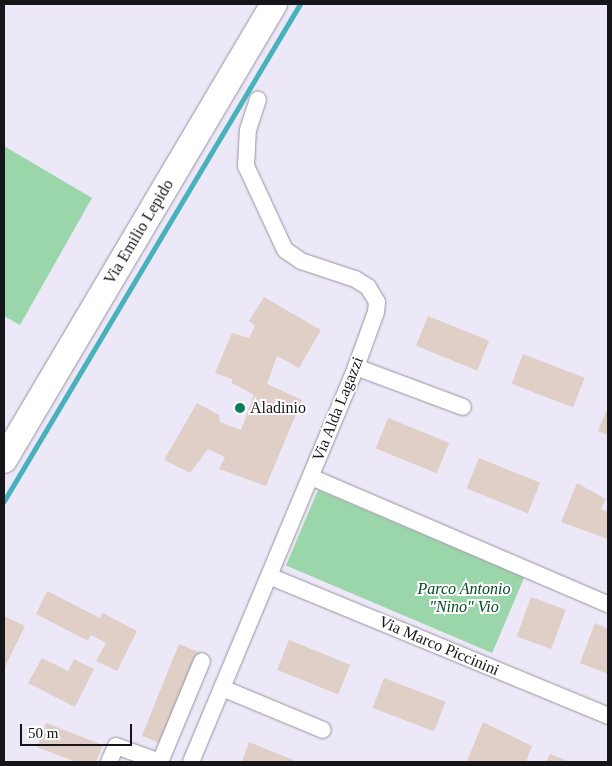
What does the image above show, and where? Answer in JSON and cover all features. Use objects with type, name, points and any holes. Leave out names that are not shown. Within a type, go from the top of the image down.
[{"type":"main road","name":"Via Emilio Lepido","points":[[5,453],[274,4]]},
{"type":"street","name":"Via Alda Lagazzi","points":[[191,762],[356,367],[377,302],[368,287],[355,279],[301,261],[285,250],[246,166],[248,130],[258,100]]},
{"type":"street","points":[[356,367],[463,407]]},
{"type":"street","points":[[311,477],[608,604]]},
{"type":"street","name":"Via Marco Piccinini","points":[[269,576],[608,716]]},
{"type":"street","points":[[109,762],[116,746],[160,762],[202,661]]},
{"type":"street","points":[[222,688],[323,730]]},
{"type":"green space","points":[[4,146],[92,198],[20,325],[4,316]]},
{"type":"green space","name":"Parco Antonio \"Nino\" Vio","points":[[318,490],[524,578],[492,653],[286,565]]},
{"type":"building","points":[[264,297],[321,330],[299,368],[277,356],[267,384],[302,400],[266,486],[219,469],[225,457],[208,449],[190,473],[164,460],[197,403],[219,415],[220,422],[241,430],[254,395],[232,383],[232,379],[215,373],[232,333],[249,338],[255,326],[249,321]]},
{"type":"building","points":[[428,316],[489,341],[477,370],[416,346]]},
{"type":"building","points":[[523,354],[585,378],[573,408],[512,384]]},
{"type":"building","points":[[608,407],[608,435],[598,431]]},
{"type":"building","points":[[388,418],[449,443],[437,473],[376,449]]},
{"type":"building","points":[[479,458],[540,483],[528,513],[467,489]]},
{"type":"building","points":[[577,483],[606,499],[601,509],[608,512],[608,539],[561,522]]},
{"type":"building","points":[[47,591],[100,618],[103,613],[137,631],[117,671],[96,661],[106,643],[91,635],[88,641],[36,614]]},
{"type":"building","points":[[531,597],[566,610],[551,649],[517,636]]},
{"type":"building","points":[[4,616],[25,626],[4,669]]},
{"type":"building","points":[[595,623],[608,629],[608,674],[580,663]]},
{"type":"building","points":[[289,640],[350,665],[338,694],[277,670]]},
{"type":"building","points":[[179,644],[201,653],[164,745],[142,736]]},
{"type":"building","points":[[42,658],[68,671],[74,659],[94,669],[75,707],[28,683]]},
{"type":"building","points":[[384,678],[446,702],[434,732],[373,708]]},
{"type":"building","points":[[483,722],[532,746],[526,762],[467,761]]},
{"type":"building","points":[[46,723],[103,745],[96,762],[76,762],[37,747]]},
{"type":"building","points":[[249,742],[298,762],[242,762]]},
{"type":"building","points":[[550,754],[570,762],[546,762]]},
{"type":"waterway","points":[[4,501],[300,4]]},
{"type":"place","name":"Aladinio","points":[[240,408]]}]
